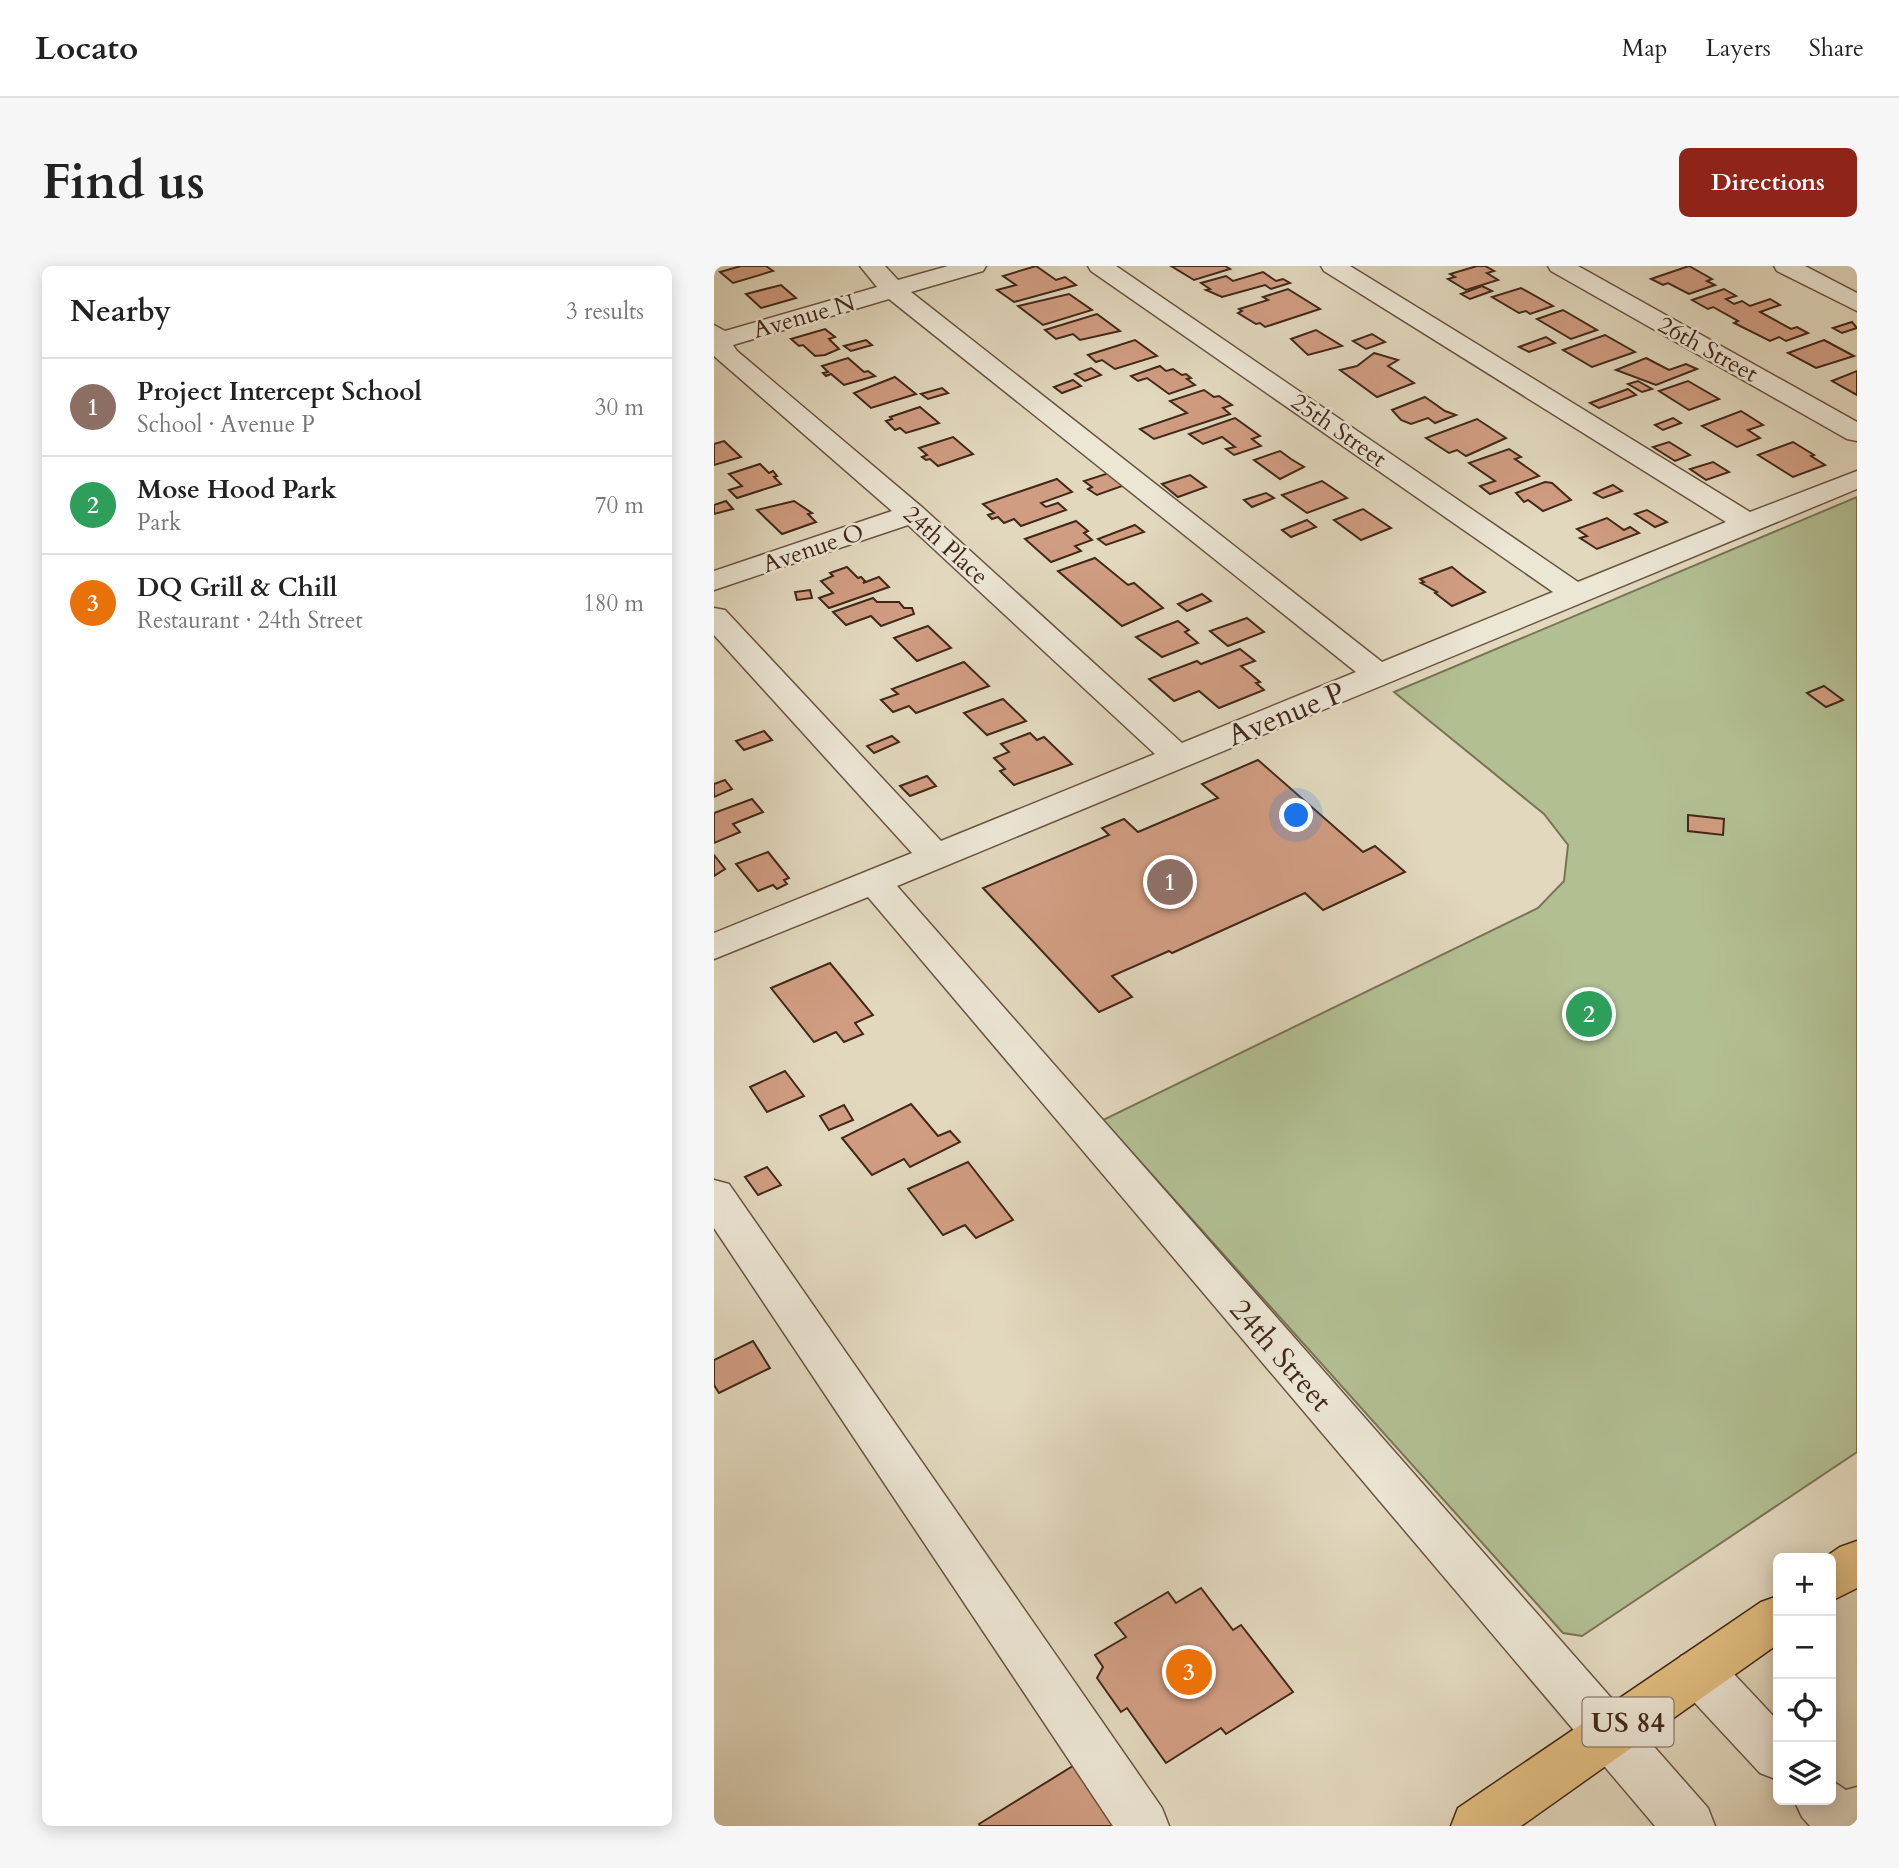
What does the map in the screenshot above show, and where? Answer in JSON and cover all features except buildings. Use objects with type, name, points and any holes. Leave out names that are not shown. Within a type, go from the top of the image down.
[{"type":"highway","name":"US 84","points":[[1477,1826],[1773,1620]]},
{"type":"street","points":[[872,266],[893,290],[1380,676]]},
{"type":"street","name":"Avenue N","points":[[715,339],[974,266]]},
{"type":"street","name":"25th Street","points":[[1100,266],[1577,595]]},
{"type":"street","points":[[1333,266],[1749,524]]},
{"type":"street","name":"26th Street","points":[[1560,266],[1857,433]]},
{"type":"street","points":[[1786,266],[1857,303]]},
{"type":"street","name":"24th Place","points":[[715,339],[726,355],[913,514],[1180,758]]},
{"type":"street","name":"Avenue P","points":[[714,947],[1857,479]]},
{"type":"street","name":"Avenue O","points":[[714,581],[913,514]]},
{"type":"street","points":[[714,617],[936,857]]},
{"type":"street","name":"24th Street","points":[[874,882],[1689,1826]]},
{"type":"street","points":[[714,1195],[1143,1826]]},
{"type":"street","points":[[1699,1672],[1773,1751]]},
{"type":"street","points":[[1825,1805],[1834,1815],[1854,1815],[1857,1812]]},
{"type":"green space","points":[[1857,497],[1857,1452],[1582,1636],[1563,1633],[1103,1120],[1538,908],[1564,881],[1568,845],[1544,814],[1394,692]]},
{"type":"place","name":"Project Intercept School","points":[[1170,882]]},
{"type":"place","name":"Mose Hood Park","points":[[1589,1014]]},
{"type":"place","name":"DQ Grill & Chill","points":[[1189,1672]]}]
